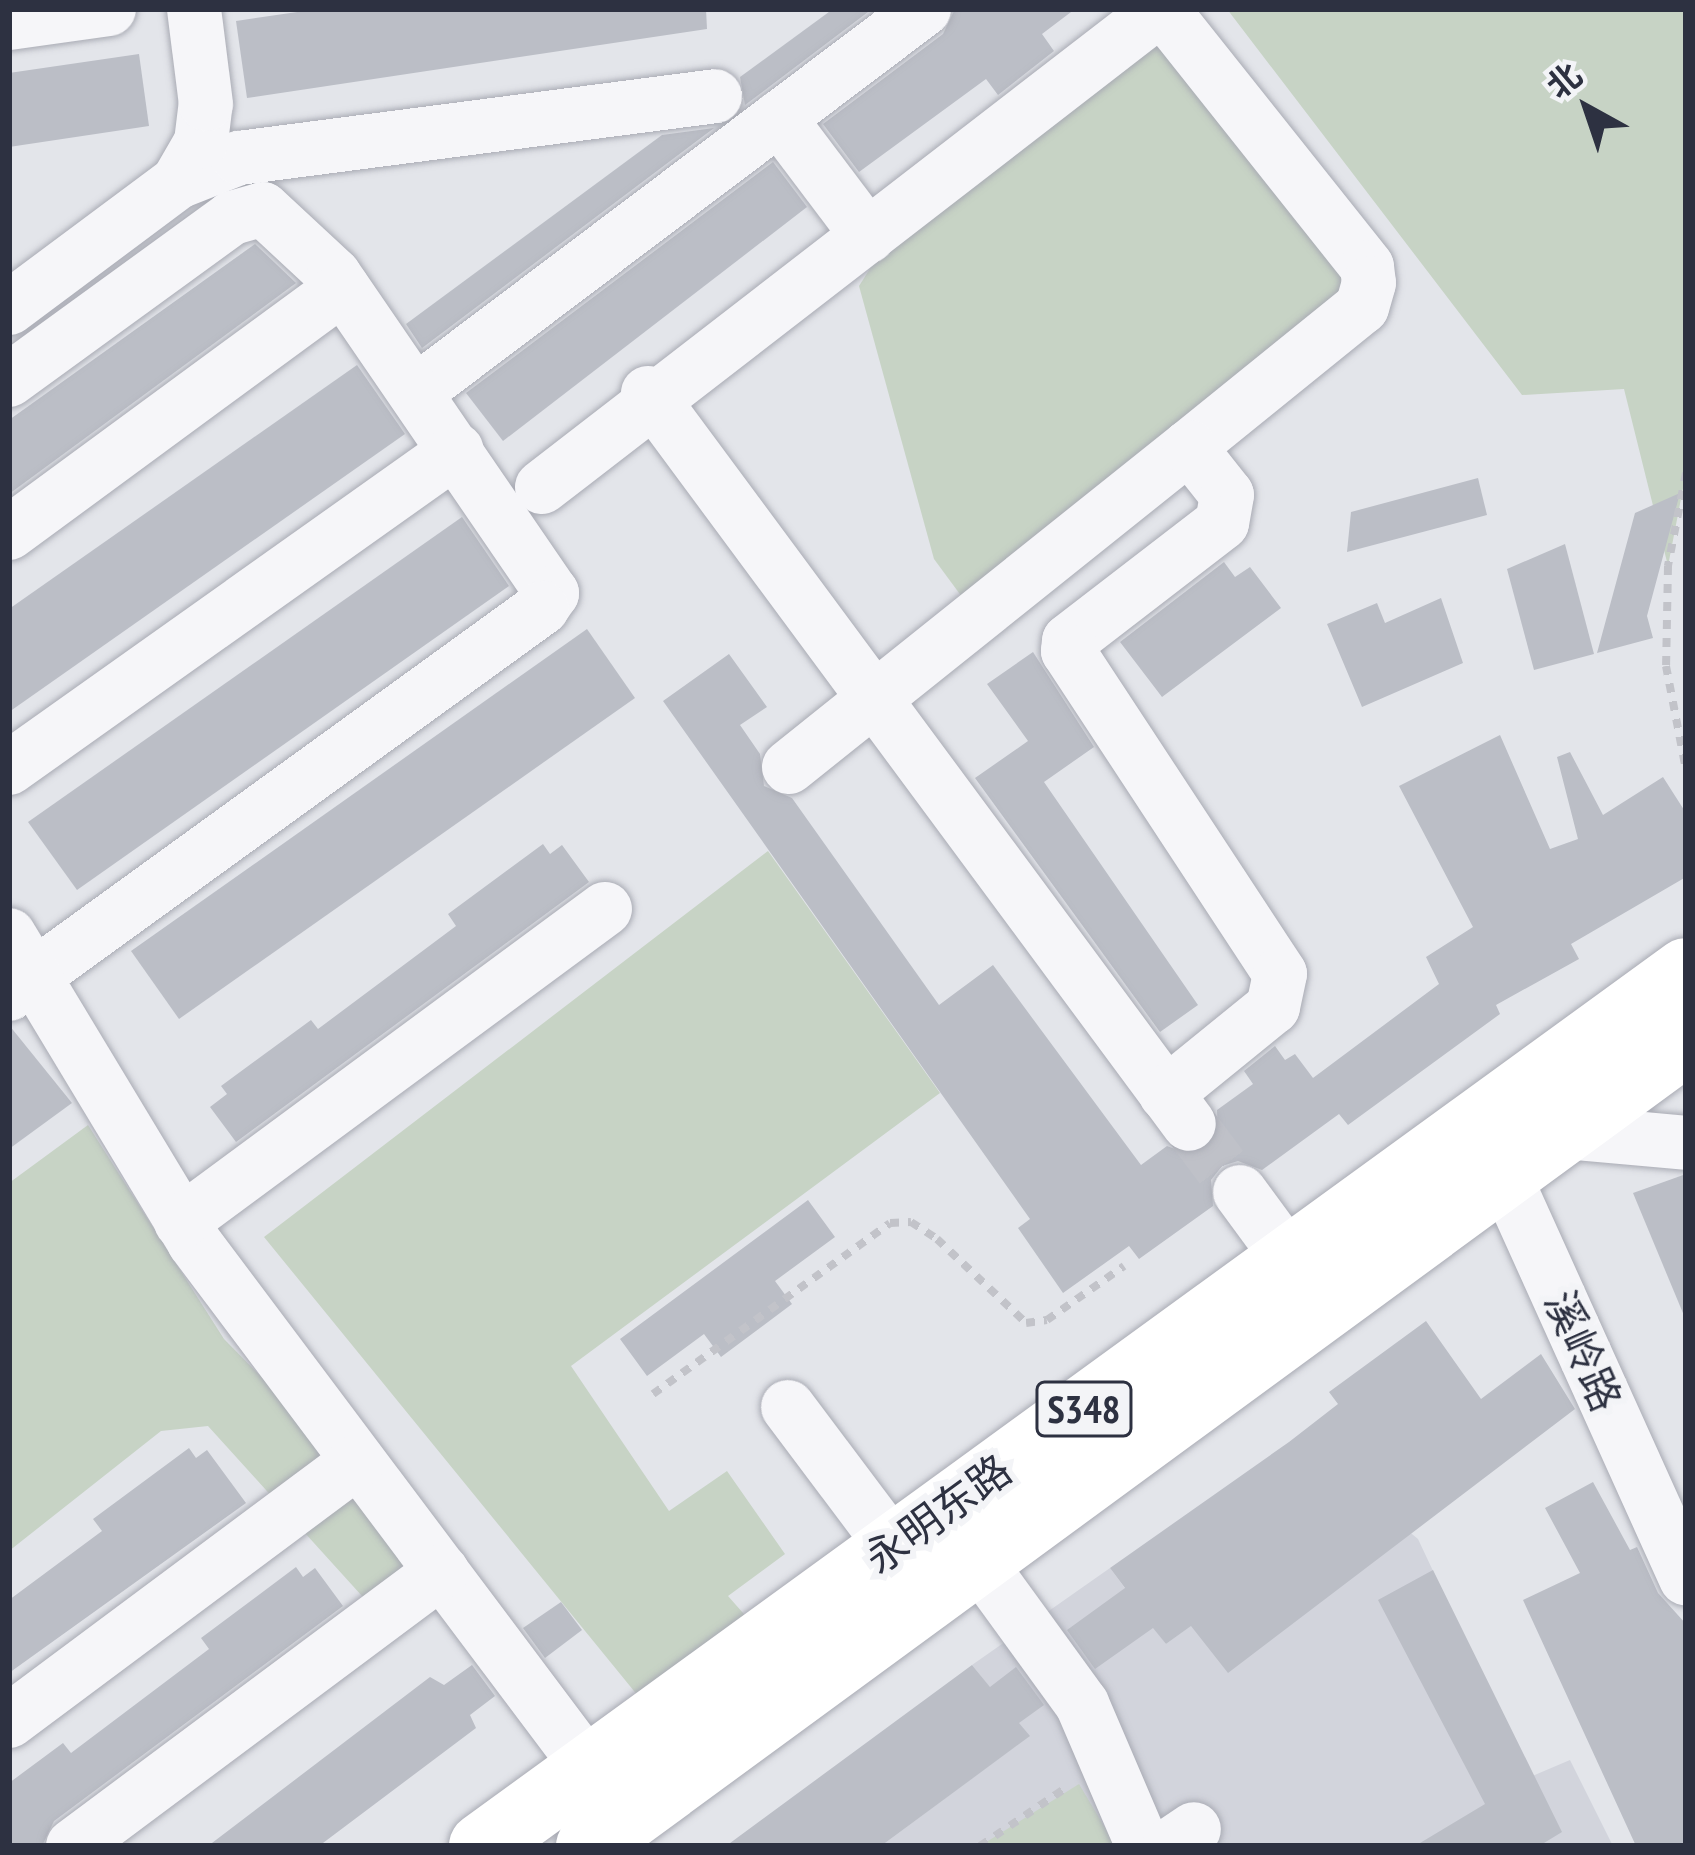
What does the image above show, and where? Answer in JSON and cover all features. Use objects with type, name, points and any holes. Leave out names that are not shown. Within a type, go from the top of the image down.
[{"type":"main road","name":"永明东路","points":[[482,1846],[589,1767],[938,1540],[1492,1150],[1686,970]]},
{"type":"main road","name":"永明东路","points":[[590,1846],[938,1540],[1290,1260],[1492,1150],[1566,1132],[1686,1042]]},
{"type":"street","points":[[9,23],[109,9]]},
{"type":"street","points":[[178,182],[202,142],[206,104],[194,9]]},
{"type":"street","points":[[437,376],[924,9]]},
{"type":"street","points":[[542,487],[651,397],[1153,15],[1165,14],[1367,267],[1369,283],[1362,308],[789,767]]},
{"type":"street","points":[[9,308],[178,182],[239,158],[715,96]]},
{"type":"street","points":[[779,118],[868,236]]},
{"type":"street","points":[[9,380],[232,218],[262,209],[344,288],[540,568],[552,593],[542,608],[17,969],[181,1222],[589,1767]]},
{"type":"street","points":[[9,533],[344,288]]},
{"type":"street","points":[[651,397],[1178,1109],[1273,1007],[1280,974],[1068,651],[1069,641],[1222,523],[1227,495],[1189,447]]},
{"type":"street","points":[[9,768],[457,450]]},
{"type":"street","points":[[181,1222],[605,908]]},
{"type":"street","points":[[1566,1132],[1686,1143]]},
{"type":"street","name":"溪岭路","points":[[1492,1150],[1686,1579]]},
{"type":"street","points":[[1240,1192],[1290,1260]]},
{"type":"street","points":[[788,1407],[938,1540],[1082,1704],[1143,1846]]},
{"type":"street","points":[[9,1721],[358,1461]]},
{"type":"street","points":[[74,1846],[442,1571]]},
{"type":"path","points":[[1686,473],[1668,566],[1666,666],[1686,770]]},
{"type":"path","points":[[653,1394],[890,1222],[911,1222],[937,1239],[1026,1323],[1047,1320],[1124,1266]]},
{"type":"path","points":[[980,1846],[1058,1797],[1099,1748]]},
{"type":"shaded area","points":[[1367,1497],[1418,1539],[1530,1777],[1570,1760],[1613,1846],[881,1846],[1029,1736],[972,1665],[1110,1568],[1166,1644]]},
{"type":"green space","points":[[1227,9],[1686,9],[1686,473],[1668,566],[1624,389],[1522,395]]},
{"type":"green space","points":[[1153,43],[1176,49],[1347,271],[1343,289],[962,597],[934,559],[859,286],[871,267]]},
{"type":"green space","points":[[768,851],[940,1093],[571,1366],[669,1511],[727,1471],[785,1554],[728,1596],[766,1639],[656,1718],[264,1237]]},
{"type":"green space","points":[[88,1125],[224,1339],[307,1423],[427,1581],[381,1617],[208,1426],[161,1431],[9,1551],[9,1183]]},
{"type":"green space","points":[[1079,1784],[1116,1846],[980,1846]]},
{"type":"building","points":[[318,9],[706,9],[707,29],[247,98],[236,21]]},
{"type":"building","points":[[833,9],[872,9],[745,105],[740,77]]},
{"type":"building","points":[[955,9],[1075,9],[1042,34],[1054,51],[998,95],[986,79],[859,172],[823,124],[943,34]]},
{"type":"building","points":[[139,54],[149,126],[9,147],[9,73]]},
{"type":"building","points":[[714,128],[422,348],[406,324],[662,135]]},
{"type":"building","points":[[773,162],[807,207],[503,441],[466,393]]},
{"type":"building","points":[[255,244],[296,283],[9,494],[9,420]]},
{"type":"building","points":[[357,365],[405,434],[9,712],[9,609]]},
{"type":"building","points":[[1478,478],[1487,515],[1347,552],[1351,512]]},
{"type":"building","points":[[1680,493],[1647,616],[1653,638],[1597,653],[1635,513]]},
{"type":"building","points":[[462,517],[509,586],[77,890],[28,822]]},
{"type":"building","points":[[1565,544],[1594,654],[1534,670],[1507,569]]},
{"type":"building","points":[[1224,562],[1235,577],[1250,567],[1281,608],[1162,697],[1120,642]]},
{"type":"building","points":[[1441,598],[1463,663],[1362,707],[1327,624],[1377,603],[1385,623]]},
{"type":"building","points":[[587,629],[635,698],[179,1019],[131,951]]},
{"type":"building","points":[[1033,652],[1094,747],[1044,782],[1198,1005],[1160,1032],[975,778],[1028,741],[987,684]]},
{"type":"building","points":[[729,654],[767,707],[740,725],[760,754],[764,786],[792,798],[939,1005],[993,965],[1141,1165],[1167,1146],[1191,1155],[1209,1148],[1218,1135],[1217,1110],[1253,1084],[1244,1071],[1275,1046],[1285,1060],[1295,1054],[1313,1078],[1439,984],[1426,957],[1473,927],[1399,786],[1500,735],[1550,849],[1578,839],[1557,757],[1570,752],[1603,815],[1663,777],[1686,813],[1686,877],[1571,944],[1579,959],[1496,1005],[1500,1014],[1348,1125],[1339,1114],[1262,1170],[1238,1161],[1222,1166],[1211,1180],[1213,1206],[1139,1259],[1129,1246],[1063,1293],[1018,1228],[1030,1219],[663,701]]},
{"type":"building","points":[[543,844],[550,854],[562,845],[589,882],[236,1142],[210,1107],[227,1094],[221,1086],[311,1020],[318,1029],[456,926],[448,914]]},
{"type":"building","points":[[9,1025],[72,1103],[9,1149]]},
{"type":"building","points":[[1686,1174],[1686,1318],[1685,1318],[1633,1193]]},
{"type":"building","points":[[808,1200],[835,1237],[775,1281],[792,1304],[721,1357],[704,1334],[647,1376],[620,1339]]},
{"type":"building","points":[[1426,1321],[1481,1399],[1541,1354],[1575,1409],[1228,1673],[1191,1626],[1166,1644],[1153,1628],[1095,1669],[1067,1630],[1125,1588],[1110,1568],[1338,1404],[1329,1392]]},
{"type":"building","points":[[189,1448],[196,1458],[207,1450],[246,1503],[9,1673],[9,1600],[102,1531],[93,1519]]},
{"type":"building","points":[[1593,1482],[1630,1550],[1637,1547],[1658,1593],[1686,1624],[1686,1846],[1636,1846],[1523,1600],[1580,1573],[1545,1508]]},
{"type":"building","points":[[296,1567],[303,1577],[315,1568],[343,1606],[54,1821],[42,1846],[9,1846],[9,1783],[63,1743],[71,1753],[209,1649],[201,1638]]},
{"type":"building","points":[[1433,1570],[1562,1832],[1539,1846],[1415,1846],[1485,1804],[1378,1600]]},
{"type":"building","points":[[561,1602],[582,1630],[545,1658],[523,1628]]},
{"type":"building","points":[[472,1665],[495,1696],[470,1715],[476,1728],[319,1846],[208,1846],[430,1677],[444,1685]]},
{"type":"building","points":[[972,1665],[990,1687],[1016,1667],[1044,1705],[1019,1723],[1030,1736],[881,1846],[726,1846]]},
{"type":"tunnel","points":[[1189,1124],[1240,1192]]}]
